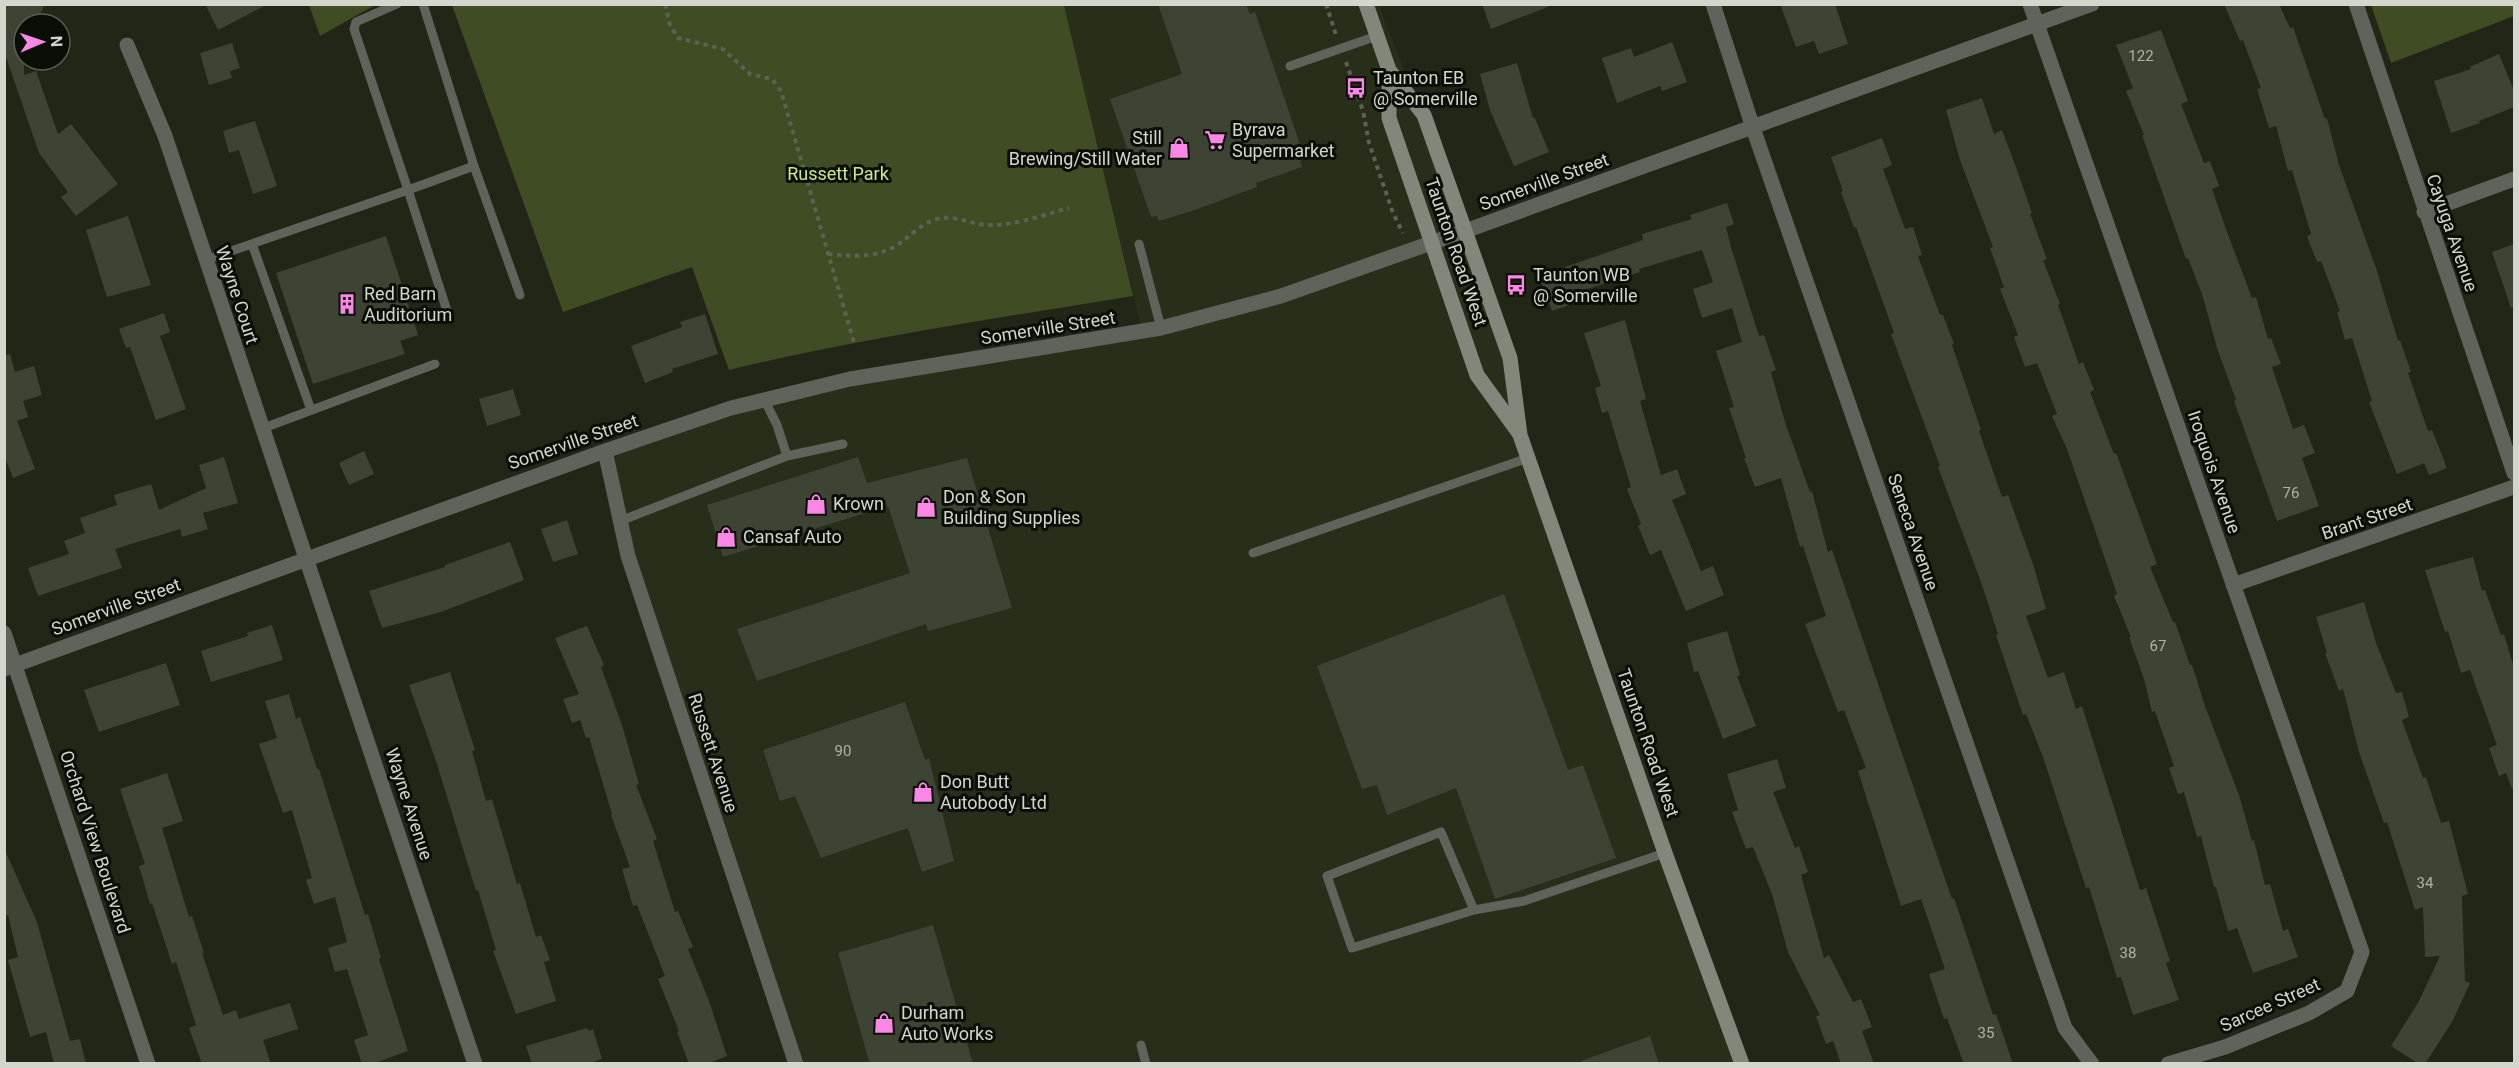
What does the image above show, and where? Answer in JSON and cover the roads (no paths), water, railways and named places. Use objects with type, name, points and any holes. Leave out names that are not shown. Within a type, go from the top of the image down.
[{"type":"main road","name":"Taunton Road West","points":[[1366,4],[1389,70],[1424,115],[1510,358],[1520,435],[1665,853],[1742,1064]]},
{"type":"main road","name":"Taunton Road West","points":[[1389,70],[1389,118],[1477,375],[1520,435]]},
{"type":"street","name":"Seneca Avenue","points":[[1713,4],[1753,128],[2065,1028],[2092,1064]]},
{"type":"street","name":"Iroquois Avenue","points":[[2030,4],[2362,952]]},
{"type":"street","name":"Somerville Street","points":[[10,667],[605,450],[764,399],[850,379],[1161,328],[1281,296],[1753,128],[2092,4]]},
{"type":"street","name":"Cayuga Avenue","points":[[2356,4],[2424,212],[2514,473]]},
{"type":"street","name":"Wayne Court","points":[[127,45],[165,135],[261,429],[307,558]]},
{"type":"street","points":[[2424,212],[2514,179]]},
{"type":"street","name":"Russett Avenue","points":[[605,450],[628,556],[796,1064]]},
{"type":"street","name":"Brant Street","points":[[2233,585],[2514,487]]},
{"type":"street","name":"Wayne Avenue","points":[[307,558],[475,1064]]},
{"type":"street","name":"Orchard View Boulevard","points":[[4,633],[10,667],[148,1064]]},
{"type":"street","name":"Sarcee Street","points":[[2168,1064],[2225,1047],[2309,1013],[2347,991],[2362,952]]},
{"type":"lane","points":[[397,4],[356,22],[354,29],[448,317]]},
{"type":"lane","points":[[423,4],[474,166],[520,295]]},
{"type":"lane","points":[[1290,66],[1377,36]]},
{"type":"lane","points":[[205,260],[474,166]]},
{"type":"lane","points":[[252,244],[311,410]]},
{"type":"lane","points":[[1139,244],[1161,328]]},
{"type":"lane","points":[[261,429],[435,364]]},
{"type":"lane","points":[[764,399],[777,425],[787,456]]},
{"type":"lane","points":[[620,520],[787,456],[843,444]]},
{"type":"lane","points":[[1253,553],[1528,458]]},
{"type":"lane","points":[[1474,910],[1441,832],[1327,876],[1352,948],[1474,910],[1524,901],[1665,853]]},
{"type":"lane","points":[[1142,1044],[1146,1064]]},
{"type":"place","name":"Taunton EB @ Somerville","points":[[1356,88]]},
{"type":"place","name":"Byrava Supermarket","points":[[1215,140]]},
{"type":"place","name":"Still Brewing/Still Water","points":[[1179,148]]},
{"type":"place","name":"Taunton WB @ Somerville","points":[[1516,285]]},
{"type":"place","name":"Red Barn Auditorium","points":[[347,304]]},
{"type":"place","name":"Krown","points":[[816,504]]},
{"type":"place","name":"Don & Son Building Supplies","points":[[926,507]]},
{"type":"place","name":"Cansaf Auto","points":[[726,537]]},
{"type":"place","name":"Don Butt Autobody Ltd","points":[[923,792]]},
{"type":"place","name":"Durham Auto Works","points":[[884,1023]]},
{"type":"park label","name":"Russett Park","points":[[838,174]]}]
